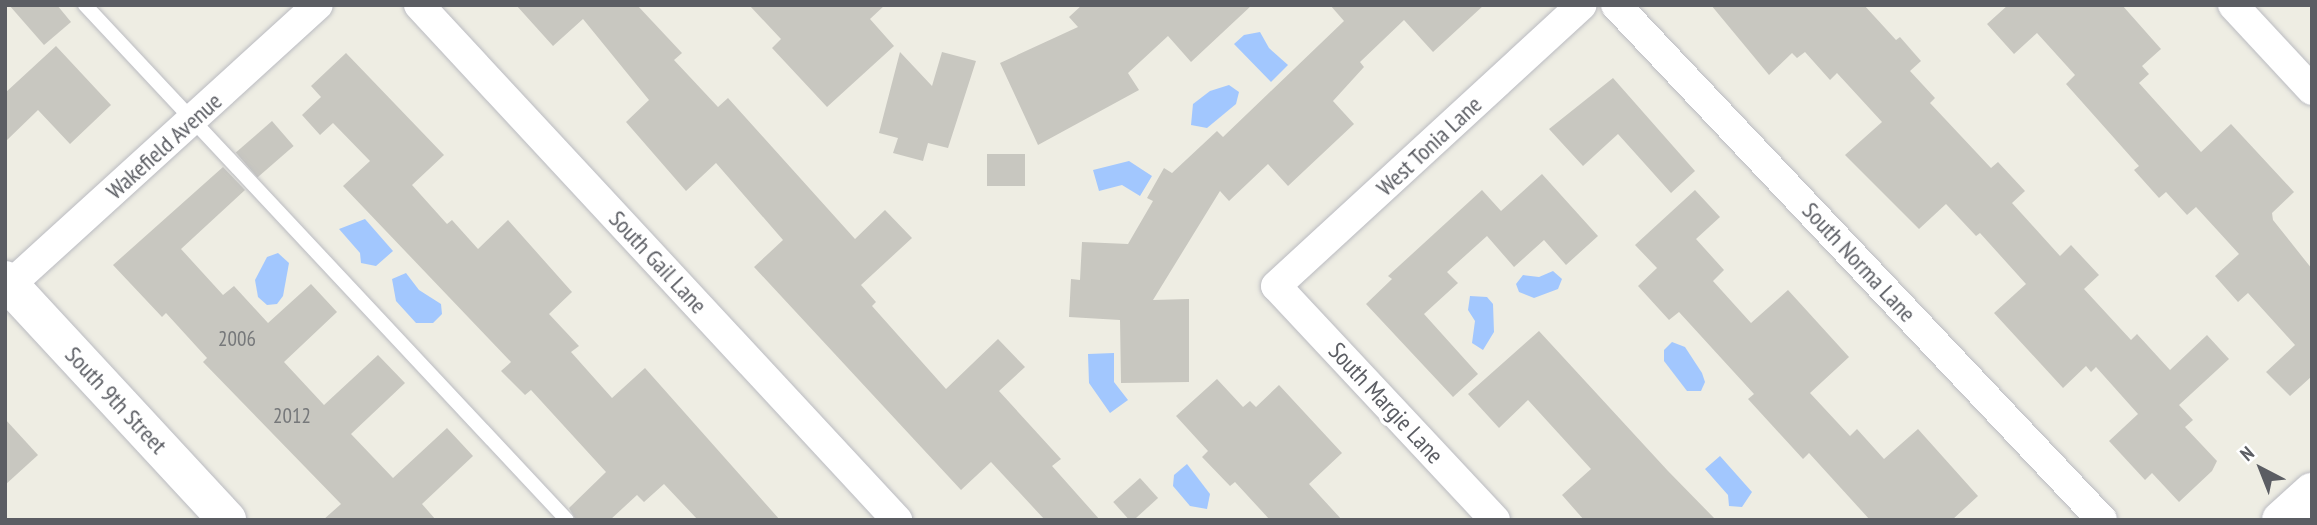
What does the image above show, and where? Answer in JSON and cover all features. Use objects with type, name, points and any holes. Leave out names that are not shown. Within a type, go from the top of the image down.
[{"type":"street","name":"Wakefield Avenue","points":[[8,283],[192,121],[318,5]]},
{"type":"street","name":"South Gail Lane","points":[[419,5],[897,520]]},
{"type":"street","name":"West Tonia Lane","points":[[1276,286],[1582,5]]},
{"type":"street","name":"South Norma Lane","points":[[1616,5],[2102,520]]},
{"type":"street","points":[[2233,5],[2312,90]]},
{"type":"street","name":"South 9th Street","points":[[8,283],[227,520]]},
{"type":"street","name":"South Margie Lane","points":[[1276,286],[1495,520]]},
{"type":"street","points":[[2281,520],[2312,492]]},
{"type":"lane","points":[[85,5],[567,520]]},
{"type":"water","points":[[1260,32],[1269,48],[1288,65],[1271,82],[1234,44],[1244,35]]},
{"type":"water","points":[[1229,85],[1239,92],[1236,104],[1207,128],[1191,125],[1193,104],[1210,91]]},
{"type":"water","points":[[1129,161],[1152,176],[1140,196],[1122,185],[1099,191],[1093,170]]},
{"type":"water","points":[[365,219],[393,251],[376,266],[361,263],[360,253],[339,229]]},
{"type":"water","points":[[278,253],[289,263],[283,296],[277,304],[267,305],[258,297],[255,280],[267,257]]},
{"type":"water","points":[[1553,271],[1562,279],[1558,289],[1534,298],[1519,292],[1516,284],[1523,275],[1539,277]]},
{"type":"water","points":[[406,273],[419,290],[441,304],[442,314],[433,323],[416,323],[396,301],[392,279]]},
{"type":"water","points":[[1470,296],[1487,297],[1493,304],[1494,332],[1483,350],[1472,343],[1475,321],[1468,310]]},
{"type":"water","points":[[1672,342],[1685,347],[1702,373],[1705,382],[1701,391],[1687,391],[1664,361],[1664,350]]},
{"type":"water","points":[[1114,353],[1114,382],[1128,400],[1110,413],[1089,383],[1088,354]]},
{"type":"water","points":[[1720,456],[1752,492],[1742,507],[1729,506],[1728,495],[1705,469]]},
{"type":"water","points":[[1187,464],[1210,494],[1207,509],[1190,506],[1173,486],[1174,475]]},
{"type":"building","points":[[9,5],[57,5],[71,22],[44,45]]},
{"type":"building","points":[[516,5],[637,5],[682,53],[674,60],[718,107],[728,98],[855,239],[885,210],[912,238],[861,285],[876,302],[872,306],[946,389],[998,339],[1025,367],[999,391],[1061,459],[1052,466],[1100,520],[1045,520],[991,462],[961,490],[754,267],[783,240],[716,163],[686,191],[626,122],[649,100],[583,19],[553,46]]},
{"type":"building","points":[[749,5],[885,5],[870,19],[894,46],[827,107],[772,48],[781,39]]},
{"type":"building","points":[[1082,5],[1252,5],[1191,62],[1168,36],[1128,73],[1139,90],[1038,145],[1000,63],[1078,27],[1069,17]]},
{"type":"building","points":[[1330,5],[1484,5],[1433,52],[1404,20],[1360,62],[1364,67],[1333,101],[1354,124],[1288,186],[1268,164],[1229,201],[1220,191],[1153,300],[1189,299],[1189,382],[1121,383],[1120,320],[1069,317],[1071,279],[1080,280],[1082,242],[1128,244],[1153,201],[1147,198],[1164,168],[1172,173],[1217,131],[1223,137],[1344,21]]},
{"type":"building","points":[[1711,5],[1864,5],[1896,40],[1900,37],[1921,61],[1910,71],[1935,98],[1930,103],[1991,168],[1998,162],[2025,191],[2012,203],[2060,256],[2071,245],[2099,275],[2084,289],[2131,340],[2137,334],[2170,370],[2207,335],[2229,359],[2179,405],[2193,420],[2185,427],[2217,461],[2212,471],[2179,502],[2152,473],[2145,480],[2109,441],[2138,414],[2096,367],[2091,372],[2086,366],[2063,388],[1994,313],[2026,284],[1980,233],[1976,236],[1946,204],[1919,229],[1845,155],[1882,122],[1837,73],[1830,80],[1805,52],[1797,58],[1792,53],[1769,75]]},
{"type":"building","points":[[2008,5],[2122,5],[2161,49],[2142,66],[2149,74],[2139,83],[2201,152],[2231,124],[2294,192],[2272,213],[2273,220],[2312,269],[2312,376],[2290,396],[2266,372],[2295,345],[2248,293],[2238,302],[2215,276],[2239,254],[2196,207],[2187,215],[2166,192],[2159,198],[2134,170],[2139,166],[2066,84],[2075,75],[2037,33],[2014,54],[1987,24]]},
{"type":"building","points":[[56,46],[111,105],[70,144],[38,110],[5,142],[5,93]]},
{"type":"building","points":[[900,52],[932,86],[942,52],[976,61],[948,148],[928,143],[923,161],[893,153],[898,138],[879,133]]},
{"type":"building","points":[[346,53],[444,155],[412,185],[447,224],[452,220],[478,249],[508,220],[572,292],[549,314],[579,346],[571,352],[612,398],[645,368],[780,520],[698,520],[664,484],[644,502],[637,495],[610,520],[576,520],[569,508],[606,472],[531,390],[525,395],[501,371],[511,362],[343,186],[370,161],[333,123],[320,135],[302,115],[321,97],[311,86]]},
{"type":"building","points":[[1613,78],[1695,171],[1671,193],[1618,134],[1583,166],[1549,129]]},
{"type":"building","points":[[272,121],[294,146],[257,177],[236,152]]},
{"type":"building","points":[[987,154],[1025,154],[1025,186],[987,186]]},
{"type":"building","points":[[223,167],[245,190],[181,249],[223,295],[234,286],[268,323],[311,284],[337,312],[284,362],[324,405],[378,355],[405,383],[351,434],[393,478],[447,428],[473,456],[422,504],[436,520],[323,520],[341,504],[203,362],[207,358],[166,313],[162,317],[113,265]]},
{"type":"building","points":[[1542,174],[1598,236],[1566,265],[1544,240],[1514,267],[1487,236],[1447,272],[1458,283],[1424,314],[1478,374],[1453,397],[1366,304],[1392,279],[1388,276],[1482,190],[1501,211]]},
{"type":"building","points":[[1695,190],[1720,217],[1696,239],[1724,270],[1713,281],[1751,323],[1788,290],[1849,357],[1810,393],[1850,436],[1857,429],[1884,459],[1918,429],[1978,496],[1952,520],[1870,520],[1809,453],[1803,459],[1748,399],[1754,394],[1679,312],[1669,320],[1638,286],[1657,268],[1635,245]]},
{"type":"building","points":[[1539,331],[1716,520],[1584,520],[1562,495],[1591,469],[1528,400],[1499,428],[1468,394]]},
{"type":"building","points":[[1217,379],[1243,407],[1250,401],[1256,407],[1279,385],[1342,453],[1309,484],[1342,520],[1270,520],[1235,482],[1230,486],[1202,457],[1208,451],[1176,416]]},
{"type":"building","points":[[5,419],[38,455],[5,485]]},
{"type":"building","points":[[1140,478],[1158,498],[1134,520],[1129,520],[1113,502]]}]
